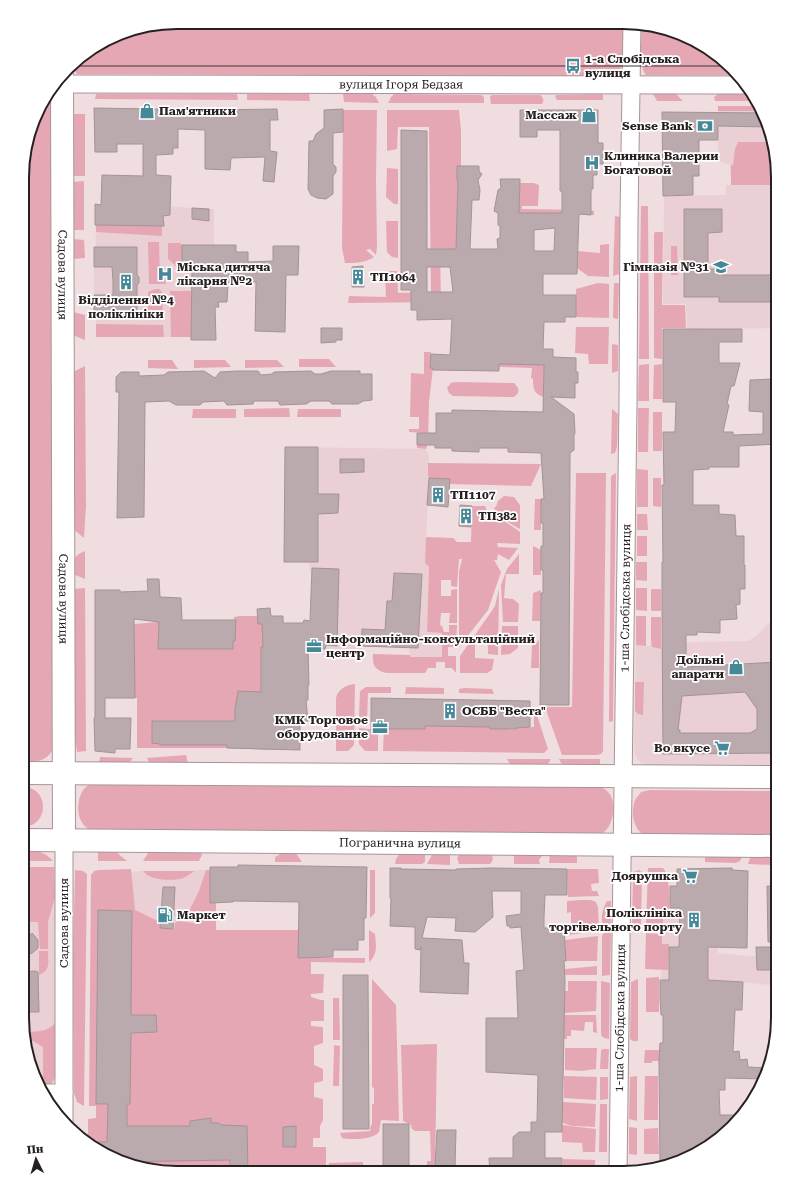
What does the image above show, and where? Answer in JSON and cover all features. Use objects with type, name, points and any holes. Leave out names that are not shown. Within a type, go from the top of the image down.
[{"type":"main road","name":"Садова вулиця","points":[[60,87],[64,841]]},
{"type":"main road","points":[[29,773],[771,777]]},
{"type":"main road","name":"Погранична вулиця","points":[[29,840],[771,846]]},
{"type":"street","name":"1-ша Слобідська вулиця","points":[[618,1166],[632,29]]},
{"type":"street","name":"вулиця Ігоря Бедзая","points":[[64,82],[738,85]]},
{"type":"street","name":"Садова вулиця","points":[[64,841],[64,1113]]},
{"type":"street","points":[[50,1093],[64,1093]]},
{"type":"shaded area","points":[[168,29],[624,29],[623,64],[617,75],[608,76],[77,74],[74,70],[95,54],[112,44],[139,34]]},
{"type":"shaded area","points":[[642,30],[679,40],[705,54],[730,75],[646,75],[642,65]]},
{"type":"shaded area","points":[[96,94],[237,94],[238,100],[95,99]]},
{"type":"shaded area","points":[[247,94],[309,94],[310,101],[247,100]]},
{"type":"shaded area","points":[[343,94],[372,94],[376,97],[379,103],[344,102]]},
{"type":"shaded area","points":[[394,94],[481,95],[484,97],[484,103],[388,103]]},
{"type":"shaded area","points":[[603,94],[603,100],[557,100],[555,96],[556,95]]},
{"type":"shaded area","points":[[653,94],[676,94],[683,101],[657,101]]},
{"type":"shaded area","points":[[718,94],[745,94],[750,101],[715,101],[714,97]]},
{"type":"shaded area","points":[[492,95],[540,95],[543,100],[542,104],[491,104],[490,97]]},
{"type":"shaded area","points":[[50,101],[52,106],[54,747],[48,756],[41,760],[29,762],[29,168],[34,139],[40,121]]},
{"type":"shaded area","points":[[718,106],[753,106],[755,111],[718,111]]},
{"type":"shaded area","points":[[343,110],[377,110],[376,255],[370,249],[366,250],[374,257],[364,262],[356,263],[345,263],[342,248]]},
{"type":"shaded area","points":[[387,110],[459,110],[461,130],[461,166],[457,166],[456,249],[440,249],[441,302],[348,303],[349,296],[386,297],[385,271],[397,271],[398,293],[431,292],[429,127],[398,127],[397,149],[387,151]]},
{"type":"shaded area","name":"Гімназія №31","points":[[755,111],[766,139],[771,168],[771,328],[687,329],[686,304],[663,304],[664,196],[726,195],[726,185],[731,185],[730,165],[718,161],[718,112]]},
{"type":"shaded area","points":[[72,114],[85,114],[85,176],[72,176]]},
{"type":"shaded area","points":[[738,142],[767,142],[770,158],[771,185],[731,185],[731,165],[733,165],[735,149]]},
{"type":"shaded area","points":[[387,168],[398,169],[398,204],[394,204],[386,197]]},
{"type":"shaded area","points":[[84,181],[84,230],[73,230],[72,182]]},
{"type":"shaded area","points":[[520,183],[534,183],[539,185],[538,206],[522,206],[522,209],[590,210],[594,211],[594,215],[519,213]]},
{"type":"shaded area","name":"Міська дитяча лікарня №2","points":[[95,204],[163,204],[164,206],[214,209],[214,245],[236,245],[236,282],[215,283],[216,340],[191,340],[191,337],[96,337],[96,316],[94,315],[94,247],[96,247]]},
{"type":"shaded area","points":[[641,206],[648,206],[649,359],[639,359]]},
{"type":"shaded area","points":[[615,216],[620,217],[619,274],[613,276]]},
{"type":"shaded area","points":[[386,221],[398,221],[398,258],[392,257],[387,252]]},
{"type":"shaded area","points":[[96,225],[162,226],[162,236],[96,232]]},
{"type":"shaded area","points":[[655,232],[663,232],[662,305],[685,305],[686,328],[662,328],[662,359],[654,358]]},
{"type":"shaded area","points":[[73,239],[84,240],[85,258],[73,259]]},
{"type":"shaded area","points":[[148,242],[159,242],[160,280],[166,280],[166,284],[149,284]]},
{"type":"shaded area","points":[[168,243],[180,243],[182,245],[182,269],[177,269],[176,266],[168,259]]},
{"type":"shaded area","points":[[609,244],[609,277],[588,276],[577,268],[577,251],[600,253],[600,245]]},
{"type":"shaded area","points":[[671,246],[677,246],[678,275],[671,275]]},
{"type":"shaded area","points":[[598,283],[609,284],[609,318],[576,317],[576,289]]},
{"type":"shaded area","points":[[614,283],[619,283],[618,319],[613,318]]},
{"type":"shaded area","points":[[159,289],[162,292],[163,318],[148,318],[148,292]]},
{"type":"shaded area","points":[[170,291],[191,291],[191,337],[171,337]]},
{"type":"shaded area","points":[[73,312],[85,315],[85,340],[73,335]]},
{"type":"shaded area","points":[[96,324],[163,325],[164,337],[96,337]]},
{"type":"shaded area","points":[[576,327],[609,327],[608,364],[589,364],[588,354],[575,353]]},
{"type":"shaded area","points":[[612,344],[618,345],[618,371],[612,373]]},
{"type":"shaded area","points":[[424,352],[431,352],[430,368],[433,368],[429,402],[428,442],[426,449],[417,448],[417,445],[426,445],[426,433],[409,432],[409,429],[419,429],[419,417],[410,417],[411,373],[424,374]]},
{"type":"shaded area","points":[[534,357],[544,357],[543,397],[538,394],[533,385],[533,379],[531,378],[532,368],[499,367],[499,364],[533,365]]},
{"type":"shaded area","points":[[299,359],[329,359],[336,367],[299,367]]},
{"type":"shaded area","points":[[148,360],[172,360],[178,369],[148,368]]},
{"type":"shaded area","points":[[194,360],[225,360],[231,367],[194,368]]},
{"type":"shaded area","points":[[245,360],[277,360],[284,367],[245,368]]},
{"type":"shaded area","points":[[649,364],[649,401],[638,401],[639,365]]},
{"type":"shaded area","points":[[662,364],[662,399],[653,399],[654,365]]},
{"type":"shaded area","points":[[85,366],[86,505],[84,538],[73,529],[73,372]]},
{"type":"shaded area","points":[[451,383],[514,383],[518,388],[518,392],[514,397],[453,396],[449,393],[447,388]]},
{"type":"shaded area","points":[[289,408],[290,417],[244,417],[244,409]]},
{"type":"shaded area","points":[[638,408],[649,408],[648,452],[638,452]]},
{"type":"shaded area","points":[[193,409],[236,409],[236,418],[192,418]]},
{"type":"shaded area","points":[[298,409],[341,409],[341,417],[297,417]]},
{"type":"shaded area","points":[[612,409],[618,414],[617,447],[615,453],[611,454]]},
{"type":"shaded area","points":[[653,412],[662,412],[662,451],[653,451]]},
{"type":"shaded area","points":[[285,447],[426,449],[429,456],[425,563],[429,567],[427,632],[443,633],[442,657],[410,657],[409,647],[362,646],[361,657],[311,654],[312,570],[310,571],[309,562],[284,562]]},
{"type":"shaded area","points":[[428,463],[541,464],[531,486],[450,484],[450,480],[429,478]]},
{"type":"shaded area","points":[[637,469],[648,470],[648,507],[637,507]]},
{"type":"shaded area","points":[[576,473],[606,473],[603,751],[601,754],[597,755],[562,755],[545,707],[572,707]]},
{"type":"shaded area","points":[[616,473],[613,721],[609,722],[611,476]]},
{"type":"shaded area","points":[[653,478],[661,478],[661,507],[653,506]]},
{"type":"shaded area","points":[[504,496],[514,497],[520,505],[520,529],[505,520],[498,514],[494,507],[496,507],[498,501]]},
{"type":"shaded area","points":[[535,499],[541,499],[541,530],[534,530]]},
{"type":"shaded area","points":[[472,506],[485,506],[488,513],[493,513],[520,532],[520,544],[497,543],[498,547],[518,548],[509,560],[498,554],[497,560],[494,560],[501,572],[488,610],[459,647],[459,572],[462,559],[459,559],[457,587],[451,586],[451,580],[441,580],[441,596],[451,596],[451,590],[457,589],[457,623],[449,623],[450,613],[441,613],[440,625],[442,626],[444,632],[449,632],[449,625],[457,625],[456,647],[448,647],[448,656],[456,656],[456,673],[452,668],[445,668],[445,662],[436,662],[436,668],[428,668],[425,673],[386,673],[377,669],[373,661],[373,654],[410,655],[410,657],[442,657],[442,633],[427,632],[429,567],[425,563],[426,537],[453,538],[457,542],[471,542]]},
{"type":"shaded area","points":[[637,514],[647,514],[648,530],[637,530]]},
{"type":"shaded area","points":[[637,536],[647,536],[647,556],[637,556]]},
{"type":"shaded area","points":[[533,546],[541,550],[541,575],[533,575]]},
{"type":"shaded area","points":[[85,551],[85,579],[73,574],[73,562],[75,557]]},
{"type":"shaded area","points":[[519,554],[519,574],[506,574],[504,598],[513,599],[519,604],[518,622],[503,622],[501,585],[507,569]]},
{"type":"shaded area","points":[[636,562],[647,562],[647,581],[636,580]]},
{"type":"shaded area","points":[[85,588],[86,751],[77,752],[75,738],[73,589]]},
{"type":"shaded area","points":[[636,588],[647,588],[647,611],[636,610]]},
{"type":"shaded area","points":[[499,589],[498,655],[488,654],[488,639],[475,639],[475,658],[494,659],[492,670],[487,673],[460,673],[460,656],[495,606]]},
{"type":"shaded area","points":[[651,589],[661,589],[661,611],[651,611]]},
{"type":"shaded area","points":[[541,590],[540,621],[532,621],[533,593]]},
{"type":"shaded area","points":[[283,616],[284,631],[275,721],[275,750],[227,748],[137,748],[137,698],[95,698],[95,624],[135,624],[157,622],[159,620],[234,620],[234,617]]},
{"type":"shaded area","points":[[636,616],[646,616],[646,646],[636,645]]},
{"type":"shaded area","points":[[651,617],[661,617],[661,649],[652,647]]},
{"type":"shaded area","points":[[771,621],[771,768],[654,766],[642,763],[638,760],[635,754],[634,745],[636,645],[650,646],[651,643],[748,641],[755,637]]},
{"type":"shaded area","points":[[502,626],[518,626],[518,648],[510,654],[501,655]]},
{"type":"shaded area","points":[[539,640],[539,668],[531,668],[532,646]]},
{"type":"shaded area","points":[[635,682],[644,682],[643,715],[638,714],[635,711]]},
{"type":"shaded area","points":[[355,684],[354,745],[348,751],[336,751],[336,698],[343,688]]},
{"type":"shaded area","points":[[366,687],[391,687],[391,693],[368,693],[367,722],[362,723],[359,718],[360,691]]},
{"type":"shaded area","points":[[406,687],[444,688],[444,694],[405,694]]},
{"type":"shaded area","points":[[459,689],[492,689],[494,694],[459,693]]},
{"type":"shaded area","points":[[534,706],[548,749],[544,753],[383,751],[384,729],[424,729],[425,726],[490,727],[490,729],[497,729],[497,727],[509,727],[509,730],[534,727]]},
{"type":"shaded area","points":[[359,728],[378,730],[378,751],[365,751],[359,744]]},
{"type":"shaded area","points":[[186,755],[188,764],[153,764],[149,762],[147,758]]},
{"type":"shaded area","points":[[100,757],[133,758],[130,762],[99,763]]},
{"type":"shaded area","points":[[507,759],[551,759],[546,767],[511,766]]},
{"type":"shaded area","points":[[559,759],[600,759],[600,766],[565,767]]},
{"type":"shaded area","points":[[91,783],[601,787],[611,796],[613,812],[611,823],[604,832],[600,834],[92,831],[83,824],[80,819],[78,808],[78,803],[82,792]]},
{"type":"shaded area","points":[[29,788],[38,793],[42,799],[43,807],[42,814],[38,821],[29,825]]},
{"type":"shaded area","points":[[650,790],[771,791],[771,838],[646,836],[636,827],[633,817],[634,803],[641,792]]},
{"type":"shaded area","points":[[29,850],[43,853],[53,861],[29,861]]},
{"type":"shaded area","points":[[98,851],[115,851],[127,861],[98,861]]},
{"type":"shaded area","points":[[154,851],[201,852],[202,855],[199,861],[143,861],[148,853]]},
{"type":"shaded area","points":[[281,852],[295,852],[302,862],[275,862],[275,857]]},
{"type":"shaded area","points":[[400,853],[425,853],[425,862],[422,864],[395,864]]},
{"type":"shaded area","points":[[433,853],[445,853],[450,855],[450,865],[427,864]]},
{"type":"shaded area","points":[[461,853],[491,853],[493,860],[490,864],[459,864],[457,858]]},
{"type":"shaded area","points":[[514,853],[541,853],[542,856],[539,860],[540,864],[514,864]]},
{"type":"shaded area","points":[[550,853],[577,853],[577,863],[549,863]]},
{"type":"shaded area","points":[[705,855],[743,855],[740,861],[736,863],[705,862]]},
{"type":"shaded area","points":[[751,855],[771,855],[771,865],[748,864]]},
{"type":"shaded area","points":[[29,867],[54,867],[56,1075],[53,1083],[46,1086],[44,1083],[34,1056],[30,1037]]},
{"type":"shaded area","points":[[29,867],[54,867],[55,897],[48,922],[48,949],[40,949],[38,922],[29,922]]},
{"type":"shaded area","points":[[648,868],[663,868],[666,872],[669,891],[669,916],[663,917],[663,926],[660,927],[646,927]]},
{"type":"shaded area","points":[[131,869],[131,872],[143,871],[154,878],[172,879],[180,879],[194,870],[210,870],[216,903],[216,930],[161,928],[132,911],[129,882]]},
{"type":"shaded area","points":[[131,869],[135,910],[160,922],[161,928],[174,929],[175,923],[179,921],[199,924],[200,918],[187,915],[199,891],[206,870],[210,870],[216,903],[216,930],[298,930],[300,948],[303,949],[303,958],[365,958],[365,963],[311,962],[311,974],[324,974],[323,993],[311,994],[311,997],[324,1000],[324,1021],[311,1021],[311,1026],[323,1027],[323,1043],[314,1046],[314,1065],[323,1069],[323,1081],[314,1083],[314,1097],[323,1099],[323,1120],[320,1126],[320,1138],[313,1138],[313,1147],[326,1147],[326,1166],[158,1165],[121,1155],[103,1146],[88,1136],[88,1119],[96,1118],[96,1106],[89,1106],[91,875],[94,871]]},
{"type":"shaded area","points":[[567,869],[598,869],[599,883],[591,884],[592,891],[597,891],[599,896],[568,897]]},
{"type":"shaded area","points":[[75,870],[83,871],[87,874],[84,1106],[77,1102],[74,1093],[73,957]]},
{"type":"shaded area","points":[[370,870],[375,870],[375,913],[370,918]]},
{"type":"shaded area","points":[[639,870],[642,872],[641,927],[632,927],[633,872]]},
{"type":"shaded area","points":[[143,871],[194,871],[182,878],[170,880],[154,878]]},
{"type":"shaded area","points":[[670,886],[717,914],[718,953],[749,956],[771,956],[771,985],[725,981],[661,980],[663,917],[669,916]]},
{"type":"shaded area","points":[[591,900],[596,902],[598,907],[599,931],[567,935],[567,928],[571,927],[571,912],[567,913],[567,901]]},
{"type":"shaded area","points":[[607,901],[611,901],[611,923],[609,925],[603,925],[602,913]]},
{"type":"shaded area","points":[[369,930],[375,934],[376,946],[374,956],[369,962]]},
{"type":"shaded area","points":[[605,932],[611,932],[610,975],[602,976],[602,935]]},
{"type":"shaded area","points":[[646,933],[660,934],[662,937],[662,944],[669,944],[668,970],[645,969]]},
{"type":"shaded area","points":[[598,936],[597,961],[566,961],[565,940]]},
{"type":"shaded area","points":[[39,951],[48,951],[48,966],[43,973],[39,975]]},
{"type":"shaded area","points":[[597,966],[597,975],[565,975],[565,969]]},
{"type":"shaded area","points":[[659,977],[659,1012],[646,1012],[646,978]]},
{"type":"shaded area","points":[[372,979],[396,1005],[399,1121],[381,1120],[379,1132],[372,1137],[356,1139],[342,1138],[340,1133],[370,1131],[372,1125],[374,1088],[372,1087]]},
{"type":"shaded area","points":[[638,979],[638,1041],[633,1041],[630,1039],[631,982]]},
{"type":"shaded area","points":[[568,981],[597,981],[596,1011],[564,1013],[565,991],[568,991]]},
{"type":"shaded area","points":[[601,981],[610,983],[609,1039],[604,1038],[601,1035]]},
{"type":"shaded area","points":[[333,998],[339,998],[340,1040],[333,1040]]},
{"type":"shaded area","points":[[564,1015],[596,1015],[597,1033],[593,1032],[593,1022],[585,1022],[584,1031],[571,1030],[571,1036],[567,1036],[567,1039],[564,1039]]},
{"type":"shaded area","points":[[55,1023],[56,1075],[54,1081],[46,1086],[42,1078],[43,1047],[33,1041],[31,1042],[29,1032],[46,1030]]},
{"type":"shaded area","points":[[437,1044],[435,1166],[427,1166],[427,1161],[431,1161],[430,1131],[415,1131],[412,1129],[411,1125],[403,1121],[401,1045]]},
{"type":"shaded area","points":[[334,1045],[340,1046],[339,1086],[333,1086]]},
{"type":"shaded area","points":[[565,1048],[597,1048],[596,1069],[582,1071],[565,1070]]},
{"type":"shaded area","points":[[609,1049],[608,1069],[600,1069],[601,1050]]},
{"type":"shaded area","points":[[645,1050],[660,1050],[660,1061],[644,1063]]},
{"type":"shaded area","points":[[564,1076],[597,1077],[596,1100],[564,1098]]},
{"type":"shaded area","points":[[637,1076],[637,1121],[629,1119],[630,1077]]},
{"type":"shaded area","points":[[645,1076],[658,1076],[658,1120],[644,1120]]},
{"type":"shaded area","points":[[600,1077],[608,1077],[608,1099],[600,1100]]},
{"type":"shaded area","points":[[563,1102],[596,1104],[595,1127],[574,1126],[562,1122]]},
{"type":"shaded area","points":[[600,1104],[607,1104],[607,1152],[599,1152]]},
{"type":"shaded area","points":[[562,1125],[596,1129],[595,1152],[583,1152],[582,1143],[562,1142]]},
{"type":"shaded area","points":[[629,1127],[637,1128],[637,1155],[629,1154]]},
{"type":"shaded area","points":[[658,1128],[659,1154],[644,1154],[644,1129]]},
{"type":"shaded area","points":[[563,1159],[595,1160],[595,1166],[563,1166]]},
{"type":"shaded area","points":[[363,1162],[363,1166],[329,1166],[329,1163]]},
{"type":"building","points":[[94,108],[216,110],[277,109],[278,120],[270,120],[270,151],[277,152],[274,182],[263,181],[265,157],[231,158],[230,170],[205,169],[205,130],[178,129],[178,148],[173,148],[173,154],[156,155],[156,175],[171,176],[170,215],[163,216],[164,226],[95,225],[95,204],[101,205],[102,175],[143,176],[143,144],[117,144],[117,152],[95,152]]},
{"type":"building","points":[[343,109],[343,132],[333,133],[333,164],[336,167],[336,172],[333,176],[333,194],[326,199],[317,198],[311,195],[308,189],[309,141],[313,141],[316,134],[324,128],[324,110]]},
{"type":"building","points":[[520,110],[598,110],[598,143],[603,143],[603,164],[597,164],[597,175],[593,175],[593,189],[591,189],[591,215],[579,214],[577,274],[543,274],[543,295],[576,295],[576,317],[565,317],[565,322],[544,322],[543,349],[553,349],[553,357],[576,358],[576,372],[578,372],[578,383],[575,383],[575,398],[551,397],[574,414],[574,450],[570,453],[569,705],[540,705],[541,593],[543,593],[543,570],[541,570],[543,523],[541,523],[541,499],[544,499],[541,453],[508,452],[508,448],[479,448],[479,452],[452,451],[452,448],[435,448],[435,445],[417,445],[417,433],[436,433],[436,413],[452,413],[452,410],[543,412],[544,365],[499,364],[499,371],[433,370],[433,368],[430,368],[431,354],[450,355],[452,319],[417,320],[417,310],[411,310],[411,290],[401,290],[401,130],[427,131],[427,249],[456,249],[457,166],[479,166],[479,171],[482,174],[478,180],[480,190],[479,200],[472,200],[470,249],[498,249],[497,239],[500,238],[500,226],[498,225],[498,213],[494,211],[498,190],[501,188],[500,179],[520,179],[519,213],[562,213],[562,191],[560,191],[560,130],[537,130],[537,137],[520,137]],"holes":[[[555,228],[554,251],[534,251],[534,230]],[[427,267],[450,267],[453,292],[427,292]]]},
{"type":"building","points":[[662,112],[756,113],[762,127],[718,126],[718,140],[699,140],[699,176],[693,176],[693,195],[663,196]]},
{"type":"building","points":[[192,208],[209,209],[209,221],[192,219]]},
{"type":"building","points":[[684,209],[722,209],[722,232],[708,233],[708,269],[722,269],[722,275],[771,275],[771,302],[719,302],[719,297],[684,297]]},
{"type":"building","points":[[182,245],[236,245],[236,252],[248,252],[248,262],[273,261],[273,246],[299,246],[298,275],[286,275],[285,332],[255,331],[256,282],[228,283],[227,302],[218,302],[219,307],[215,307],[216,340],[191,340],[192,268],[182,269]]},
{"type":"building","name":"Відділення №4 поліклініки","points":[[94,247],[137,247],[137,275],[139,277],[139,283],[137,285],[137,315],[94,315],[94,295],[113,295],[113,281],[112,267],[94,267]]},
{"type":"building","name":"ТП1064","points":[[363,266],[364,287],[352,287],[352,267]]},
{"type":"building","points":[[321,328],[342,328],[342,340],[321,343]]},
{"type":"building","points":[[663,329],[742,329],[742,342],[719,342],[719,363],[740,363],[734,386],[731,386],[727,404],[729,405],[723,432],[733,432],[733,435],[763,434],[763,412],[749,411],[750,380],[771,379],[771,444],[739,446],[739,467],[709,467],[709,469],[693,470],[693,505],[719,505],[719,514],[735,515],[736,536],[744,536],[745,589],[740,589],[740,604],[736,605],[737,619],[720,620],[720,633],[697,632],[697,635],[686,635],[686,667],[771,662],[771,753],[663,754],[663,432],[675,432],[676,402],[663,402]],"holes":[[[745,692],[757,709],[757,729],[750,733],[680,733],[680,730],[678,730],[682,696]]]},
{"type":"building","points":[[204,371],[215,378],[220,372],[236,371],[258,371],[261,375],[272,374],[274,372],[311,371],[315,374],[321,374],[331,371],[360,371],[360,374],[372,374],[372,400],[363,401],[358,404],[332,404],[329,401],[311,401],[306,404],[280,405],[278,401],[254,401],[253,404],[227,405],[224,401],[203,402],[200,405],[176,405],[169,401],[145,402],[144,517],[117,518],[119,392],[116,392],[116,377],[121,372],[139,372],[139,376],[164,375],[168,372]]},
{"type":"building","points":[[285,447],[318,447],[318,494],[339,494],[338,513],[318,514],[318,562],[284,562]]},
{"type":"building","points":[[340,459],[364,459],[364,472],[340,473]]},
{"type":"building","name":"ТП1107","points":[[429,478],[450,479],[448,507],[427,505]]},
{"type":"building","name":"ТП382","points":[[460,505],[472,506],[471,527],[459,526]]},
{"type":"building","points":[[312,568],[339,569],[337,646],[326,645],[325,649],[308,648],[309,685],[308,700],[306,700],[308,721],[300,721],[300,750],[227,748],[227,745],[160,745],[152,743],[152,721],[235,721],[238,691],[261,692],[261,647],[263,647],[262,624],[258,624],[257,609],[270,608],[271,616],[283,616],[283,623],[303,623],[304,620],[310,621]]},
{"type":"building","points":[[394,573],[422,574],[418,648],[361,646],[362,629],[385,630],[387,601],[392,601]]},
{"type":"building","points":[[147,579],[159,579],[160,597],[181,598],[182,620],[236,620],[233,649],[158,649],[159,622],[134,619],[135,698],[105,698],[105,718],[131,718],[130,749],[115,749],[115,753],[95,751],[95,590],[120,590],[120,592],[148,591]]},
{"type":"building","name":"ОСББ \"Веста\"","points":[[371,698],[530,701],[530,727],[516,729],[490,729],[490,727],[425,726],[425,729],[371,730]]},
{"type":"building","points":[[238,865],[367,867],[364,940],[358,940],[358,950],[333,950],[333,957],[298,958],[299,902],[233,901],[210,903],[210,867],[238,867]]},
{"type":"building","points":[[390,868],[456,870],[491,868],[567,869],[567,895],[545,895],[544,917],[544,928],[564,928],[566,961],[564,961],[565,981],[562,1132],[545,1132],[545,1158],[562,1158],[562,1166],[490,1166],[489,1158],[513,1158],[513,1137],[519,1132],[531,1132],[531,1122],[537,1122],[538,1075],[486,1072],[486,1018],[518,1018],[516,971],[524,970],[521,927],[510,928],[510,926],[507,926],[506,916],[521,914],[521,891],[492,891],[493,917],[475,932],[455,931],[456,918],[427,917],[422,938],[462,940],[464,963],[469,963],[468,994],[420,992],[421,947],[420,950],[415,949],[415,927],[390,926]]},
{"type":"building","points":[[732,868],[732,870],[748,871],[747,948],[708,947],[708,980],[743,982],[742,1010],[735,1010],[733,1052],[739,1051],[740,1060],[747,1059],[748,1067],[762,1068],[758,1079],[725,1078],[725,1090],[719,1090],[720,1115],[734,1115],[728,1123],[697,1146],[679,1155],[660,1161],[659,1062],[660,1043],[663,1043],[663,1015],[661,1015],[660,980],[669,980],[669,947],[679,947],[680,908],[670,908],[670,886],[677,886],[677,869]]},
{"type":"building","points":[[767,886],[771,886],[771,942],[768,942]]},
{"type":"building","points":[[163,887],[175,887],[173,929],[160,928]]},
{"type":"building","points":[[98,910],[132,911],[131,1015],[156,1015],[157,1032],[131,1033],[130,1104],[127,1104],[127,1126],[190,1126],[190,1121],[211,1118],[211,1123],[247,1126],[248,1166],[230,1166],[230,1160],[142,1162],[121,1155],[97,1142],[107,1142],[108,1104],[96,1104]]},
{"type":"building","points":[[32,933],[38,940],[38,948],[31,954],[29,952],[29,936]]},
{"type":"building","points":[[756,947],[771,947],[771,970],[757,970]]},
{"type":"building","points":[[29,972],[38,972],[39,1012],[29,1012]]},
{"type":"building","points":[[343,975],[368,975],[369,1129],[343,1129]]},
{"type":"building","points":[[383,1124],[409,1124],[409,1166],[383,1166]]},
{"type":"building","points":[[296,1126],[296,1147],[283,1147],[283,1127]]},
{"type":"building","points":[[437,1130],[456,1130],[455,1166],[435,1166]]},
{"type":"tram line","points":[[80,66],[720,66]]},
{"type":"place","name":"1-а Слобідська вулиця","points":[[573,66]]},
{"type":"place","name":"Пам'ятники","points":[[147,111]]},
{"type":"place","name":"Массаж","points":[[589,115]]},
{"type":"place","name":"Sense Bank","points":[[705,126]]},
{"type":"place","name":"Клиника Валерии Богатовой","points":[[592,163]]},
{"type":"place","name":"Гімназія №31","points":[[721,267]]},
{"type":"place","name":"Міська дитяча лікарня №2","points":[[165,274]]},
{"type":"place","name":"ТП1064","points":[[358,277]]},
{"type":"place","name":"Відділення №4 поліклініки","points":[[126,282]]},
{"type":"place","name":"ТП1107","points":[[438,495]]},
{"type":"place","name":"ТП382","points":[[466,516]]},
{"type":"place","name":"Інформаційно-консультаційний центр","points":[[314,646]]},
{"type":"place","name":"Доїльні апарати","points":[[736,667]]},
{"type":"place","name":"ОСББ \"Веста\"","points":[[450,711]]},
{"type":"place","name":"КМК Торговое оборудование","points":[[380,727]]},
{"type":"place","name":"Во вкусе","points":[[722,748]]},
{"type":"place","name":"Доярушка","points":[[690,876]]},
{"type":"place","name":"Маркет","points":[[165,915]]},
{"type":"place","name":"Поліклініка торгівельного порту","points":[[694,920]]}]
